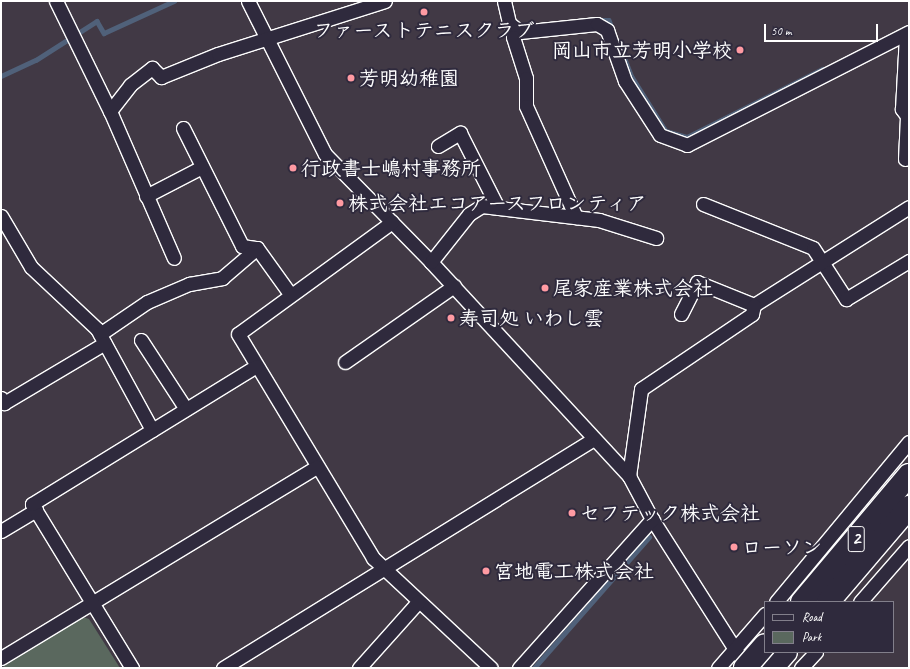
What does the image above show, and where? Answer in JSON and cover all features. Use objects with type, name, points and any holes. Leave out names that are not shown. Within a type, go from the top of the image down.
[{"type":"highway","name":"2","points":[[803,601],[909,475]]},
{"type":"highway","name":"2","points":[[829,601],[909,507]]},
{"type":"highway","points":[[746,668],[764,646]]},
{"type":"highway","points":[[772,668],[785,653]]},
{"type":"street","points":[[56,1],[110,111],[174,258]]},
{"type":"street","points":[[248,1],[325,154],[454,286],[629,476],[652,519],[736,648],[746,668]]},
{"type":"street","points":[[110,111],[130,85],[152,68],[161,77],[218,54],[268,40],[386,1]]},
{"type":"street","points":[[504,1],[510,23],[520,32],[597,24],[607,30],[625,81],[660,135],[687,145],[908,33]]},
{"type":"street","points":[[515,28],[512,37],[526,78],[526,106],[576,217]]},
{"type":"street","points":[[905,159],[907,116],[902,109],[908,33]]},
{"type":"street","points":[[183,128],[242,246],[257,248],[290,294]]},
{"type":"street","points":[[438,146],[460,133],[498,208]]},
{"type":"street","points":[[146,196],[202,167]]},
{"type":"street","points":[[703,204],[813,248],[846,299],[909,261]]},
{"type":"street","points":[[431,262],[469,214],[482,206],[599,220],[656,238]]},
{"type":"street","points":[[629,476],[642,389],[752,314],[754,305],[909,207]]},
{"type":"street","points":[[1,216],[31,267],[103,339],[152,430]]},
{"type":"street","points":[[392,222],[290,294],[238,334],[373,558],[386,569],[418,602],[491,668]]},
{"type":"street","points":[[1,398],[4,403],[103,339],[147,302],[189,284],[222,278],[257,248]]},
{"type":"street","points":[[681,314],[696,282],[754,305]]},
{"type":"street","points":[[345,362],[454,286]]},
{"type":"street","points":[[141,340],[186,409]]},
{"type":"street","points":[[132,668],[32,504],[256,366]]},
{"type":"street","points":[[223,668],[386,569],[594,439]]},
{"type":"street","points":[[777,601],[909,442]]},
{"type":"street","points":[[1,658],[317,467]]},
{"type":"street","points":[[1,531],[36,510]]},
{"type":"street","points":[[520,668],[652,519]]},
{"type":"street","points":[[861,601],[909,546]]},
{"type":"street","points":[[359,668],[418,602]]},
{"type":"street","points":[[718,668],[764,615]]},
{"type":"street","points":[[802,668],[815,653]]},
{"type":"green space","points":[[83,617],[89,619],[120,668],[1,668]]},
{"type":"waterway","points":[[1,76],[36,60],[97,21],[104,33],[174,1]]},
{"type":"waterway","points":[[598,20],[609,20],[613,31]]},
{"type":"waterway","points":[[618,41],[632,77],[666,131],[687,137],[822,69]]},
{"type":"waterway","points":[[534,668],[649,537]]},
{"type":"place","name":"ファーストテニスクラブ","points":[[424,12]]},
{"type":"place","name":"岡山市立芳明小学校","points":[[740,50]]},
{"type":"place","name":"芳明幼稚園","points":[[351,78]]},
{"type":"place","name":"行政書士嶋村事務所","points":[[293,168]]},
{"type":"place","name":"株式会社エコアースフロンティア","points":[[340,203]]},
{"type":"place","name":"尾家産業株式会社","points":[[545,288]]},
{"type":"place","name":"寿司処 いわし雲","points":[[451,318]]},
{"type":"place","name":"セフテック株式会社","points":[[572,513]]},
{"type":"place","name":"ローソン","points":[[734,547]]},
{"type":"place","name":"宮地電工株式会社","points":[[486,571]]}]
